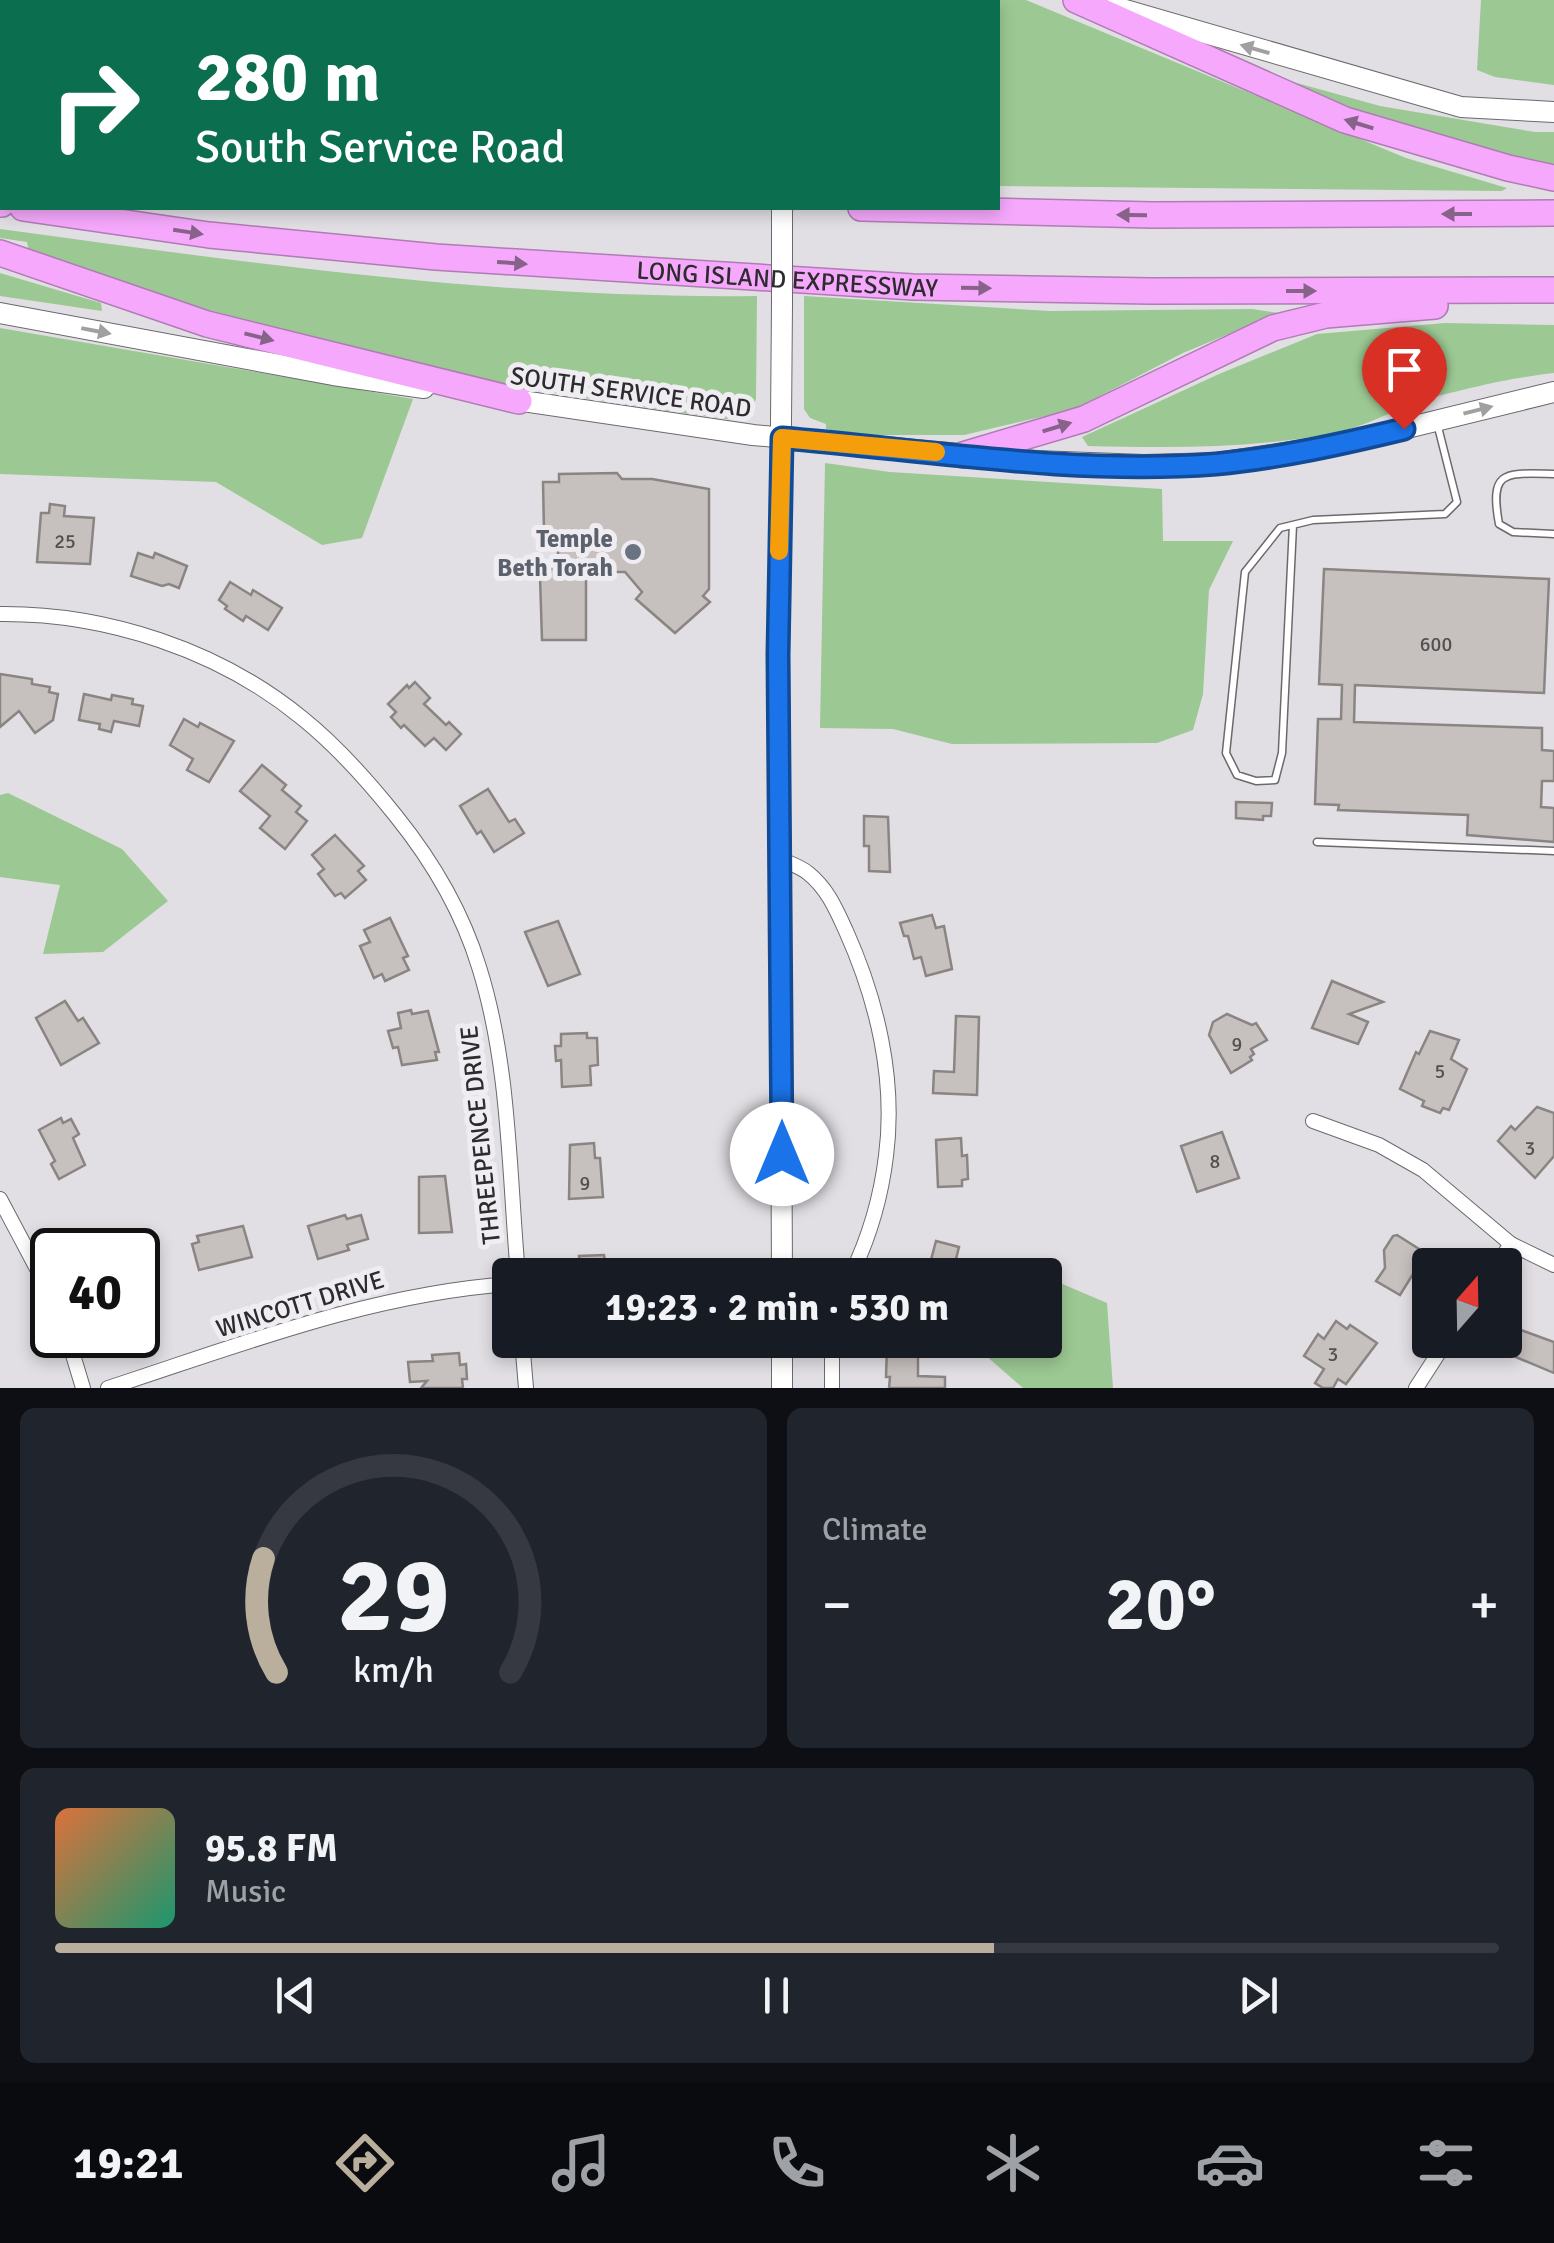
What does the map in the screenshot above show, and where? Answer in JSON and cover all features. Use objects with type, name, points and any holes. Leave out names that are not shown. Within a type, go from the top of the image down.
[{"type":"highway","points":[[1076,0],[1345,120],[1554,178]]},
{"type":"highway","name":"LONG ISLAND EXPRESSWAY","points":[[37,210],[209,235],[436,258],[875,285],[1151,291],[1554,290]]},
{"type":"highway","points":[[944,210],[1152,215],[1554,213]]},
{"type":"highway","points":[[0,253],[207,324],[519,400]]},
{"type":"highway","points":[[963,454],[1084,419],[1272,328],[1326,315],[1392,308],[1554,299]]},
{"type":"main road","points":[[1092,0],[1460,106],[1554,112]]},
{"type":"main road","points":[[782,210],[782,1258]]},
{"type":"main road","name":"SOUTH SERVICE ROAD","points":[[0,312],[333,375],[782,438],[1126,465],[1217,464],[1338,445],[1554,392]]},
{"type":"main road","points":[[782,1358],[782,1388]]},
{"type":"street","name":"THREEPENCE DRIVE","points":[[0,614],[38,613],[97,622],[150,636],[245,680],[301,716],[345,757],[421,847],[460,913],[480,969],[498,1053],[516,1258]]},
{"type":"street","points":[[780,859],[807,872],[831,898],[872,992],[888,1108],[886,1153],[878,1201],[857,1258]]},
{"type":"street","points":[[1314,1121],[1379,1145],[1423,1170],[1511,1244],[1554,1265]]},
{"type":"street","points":[[0,1199],[30,1256]]},
{"type":"street","points":[[1508,1248],[1511,1244]]},
{"type":"street","name":"WINCOTT DRIVE","points":[[108,1388],[356,1308],[422,1292],[492,1286]]},
{"type":"street","points":[[74,1358],[83,1388]]},
{"type":"street","points":[[524,1358],[526,1388]]},
{"type":"street","points":[[832,1358],[832,1388]]},
{"type":"street","points":[[1416,1388],[1436,1358]]},
{"type":"lane","points":[[1293,524],[1282,753],[1275,780],[1256,781],[1237,775],[1226,753],[1245,572],[1280,528],[1293,524],[1445,514],[1457,502],[1437,420]]},
{"type":"lane","points":[[1554,474],[1517,473],[1499,481],[1493,493],[1498,524],[1512,532],[1554,534]]},
{"type":"lane","points":[[1317,842],[1554,850]]},
{"type":"green space","points":[[1000,0],[1026,0],[1406,158],[1507,188],[1502,191],[1000,186]]},
{"type":"green space","points":[[1481,0],[1554,0],[1554,85],[1495,77],[1477,70]]},
{"type":"green space","points":[[1257,72],[1380,106],[1554,132],[1554,166],[1460,149],[1312,98]]},
{"type":"green space","points":[[0,229],[283,266],[472,285],[567,292],[757,296],[756,399],[751,410],[737,415],[735,420],[557,393],[380,358],[234,321],[30,258],[27,242],[0,238]]},
{"type":"green space","points":[[0,273],[101,303],[102,311],[0,296]]},
{"type":"green space","points":[[804,296],[1049,311],[1252,309],[1279,313],[1183,353],[1075,409],[964,435],[859,435],[826,429],[826,424],[810,418],[804,409]]},
{"type":"green space","points":[[1445,323],[1554,325],[1554,373],[1451,393],[1355,427],[1303,438],[1242,445],[1149,447],[1088,446],[1082,437],[1317,334]]},
{"type":"green space","points":[[0,328],[413,399],[362,538],[322,545],[216,482],[0,474]]},
{"type":"green space","points":[[825,463],[890,472],[1162,489],[1163,541],[1233,541],[1209,590],[1203,694],[1193,730],[1157,743],[952,744],[893,729],[820,728]]},
{"type":"green space","points":[[8,793],[122,849],[168,901],[103,952],[43,954],[60,885],[0,877],[0,795]]},
{"type":"green space","points":[[1062,1284],[1107,1303],[1113,1388],[1023,1388],[989,1358],[1062,1358]]},
{"type":"building","name":"Temple Beth Torah","points":[[617,473],[622,479],[652,479],[709,489],[709,589],[703,596],[710,602],[675,633],[636,599],[642,592],[625,572],[586,572],[586,640],[542,640],[540,577],[545,577],[545,569],[558,569],[558,532],[544,532],[543,482],[559,482],[559,474]]},
{"type":"building","points":[[50,504],[65,506],[64,516],[94,518],[90,564],[37,562],[41,513],[49,513]]},
{"type":"building","points":[[138,553],[153,558],[155,553],[187,566],[179,588],[131,576]]},
{"type":"building","points":[[1324,569],[1549,579],[1544,693],[1355,685],[1354,722],[1542,728],[1542,750],[1554,751],[1554,781],[1542,781],[1541,807],[1554,808],[1554,842],[1467,835],[1468,815],[1338,810],[1339,805],[1315,804],[1318,719],[1341,719],[1342,685],[1319,684]]},
{"type":"building","points":[[230,582],[251,595],[253,590],[282,608],[268,630],[225,609],[227,606],[219,600]]},
{"type":"building","points":[[0,674],[32,679],[32,684],[50,687],[49,692],[58,694],[53,720],[35,733],[19,711],[0,727]]},
{"type":"building","points":[[415,682],[430,698],[424,704],[461,734],[446,750],[434,738],[425,746],[391,717],[396,712],[388,704]]},
{"type":"building","points":[[84,694],[111,700],[112,695],[133,699],[132,704],[143,706],[139,726],[114,721],[111,732],[99,729],[100,724],[79,720]]},
{"type":"building","points":[[184,719],[234,741],[209,782],[187,770],[193,759],[170,745]]},
{"type":"building","points":[[262,765],[286,785],[282,790],[301,806],[296,812],[307,821],[285,849],[260,828],[270,816],[240,791]]},
{"type":"building","points":[[488,789],[509,822],[515,819],[524,833],[494,852],[460,806]]},
{"type":"building","points":[[1236,802],[1272,803],[1271,816],[1263,816],[1263,820],[1236,818]]},
{"type":"building","points":[[864,816],[888,817],[890,872],[869,871]]},
{"type":"building","points":[[335,835],[364,866],[358,871],[366,880],[345,898],[341,893],[335,896],[318,874],[324,869],[312,855]]},
{"type":"building","points":[[932,915],[936,928],[944,926],[952,969],[926,976],[921,957],[914,959],[900,923]]},
{"type":"building","points":[[390,918],[408,956],[403,958],[409,970],[385,981],[382,974],[374,978],[360,946],[370,942],[364,930]]},
{"type":"building","points":[[558,921],[580,974],[548,986],[525,932]]},
{"type":"building","points":[[1332,981],[1383,1002],[1349,1014],[1368,1022],[1358,1044],[1312,1028]]},
{"type":"building","points":[[65,1001],[78,1021],[83,1018],[99,1043],[61,1065],[36,1018]]},
{"type":"building","points":[[411,1010],[412,1014],[428,1011],[439,1052],[435,1052],[437,1060],[402,1065],[398,1047],[393,1048],[388,1031],[401,1028],[398,1013]]},
{"type":"building","points":[[1227,1014],[1252,1025],[1256,1023],[1267,1040],[1251,1049],[1252,1060],[1231,1073],[1209,1035],[1213,1022]]},
{"type":"building","points":[[956,1016],[979,1017],[977,1095],[933,1093],[934,1071],[954,1072]]},
{"type":"building","points":[[1430,1031],[1459,1040],[1451,1059],[1467,1069],[1449,1110],[1443,1108],[1440,1113],[1422,1106],[1424,1101],[1400,1089]]},
{"type":"building","points":[[587,1033],[587,1038],[597,1038],[598,1065],[590,1066],[591,1085],[562,1087],[561,1060],[556,1061],[555,1046],[561,1046],[561,1034]]},
{"type":"building","points":[[1537,1107],[1554,1113],[1554,1156],[1535,1178],[1498,1141]]},
{"type":"building","points":[[61,1118],[63,1123],[71,1119],[79,1134],[73,1138],[85,1165],[59,1179],[51,1164],[55,1161],[39,1130]]},
{"type":"building","points":[[1222,1132],[1239,1178],[1197,1192],[1181,1146]]},
{"type":"building","points":[[961,1138],[962,1156],[967,1155],[968,1179],[962,1180],[962,1186],[938,1187],[936,1140]]},
{"type":"building","points":[[594,1143],[595,1158],[600,1158],[603,1197],[569,1199],[570,1145]]},
{"type":"building","points":[[445,1176],[452,1232],[419,1233],[419,1177]]},
{"type":"building","points":[[345,1215],[347,1219],[361,1215],[368,1239],[347,1245],[349,1250],[318,1259],[308,1226]]},
{"type":"building","points":[[243,1226],[252,1257],[199,1270],[192,1244],[199,1242],[197,1236]]},
{"type":"building","points":[[1393,1236],[1417,1248],[1412,1248],[1412,1276],[1400,1295],[1376,1281],[1385,1268],[1384,1250]]},
{"type":"building","points":[[936,1241],[959,1247],[956,1258],[932,1258]]},
{"type":"building","points":[[604,1255],[604,1258],[579,1258]]},
{"type":"building","points":[[1336,1321],[1347,1329],[1350,1325],[1377,1343],[1346,1384],[1338,1379],[1333,1388],[1323,1388],[1315,1383],[1324,1369],[1304,1356],[1318,1334],[1324,1339]]},
{"type":"building","points":[[1522,1330],[1554,1342],[1554,1373],[1518,1358],[1522,1358]]},
{"type":"building","points":[[459,1353],[460,1365],[466,1364],[463,1388],[421,1388],[427,1381],[410,1382],[408,1362],[433,1361],[432,1355]]},
{"type":"building","points":[[887,1358],[918,1358],[918,1376],[945,1377],[945,1388],[889,1388],[890,1377],[886,1377]]},
{"type":"slow traffic","points":[[779,551],[782,438],[936,452]]},
{"type":"place","name":"Temple Beth Torah","points":[[633,552]]},
{"type":"route","points":[[782,1154],[778,655],[782,438],[1036,461],[1217,464],[1338,445],[1404,429]]}]
